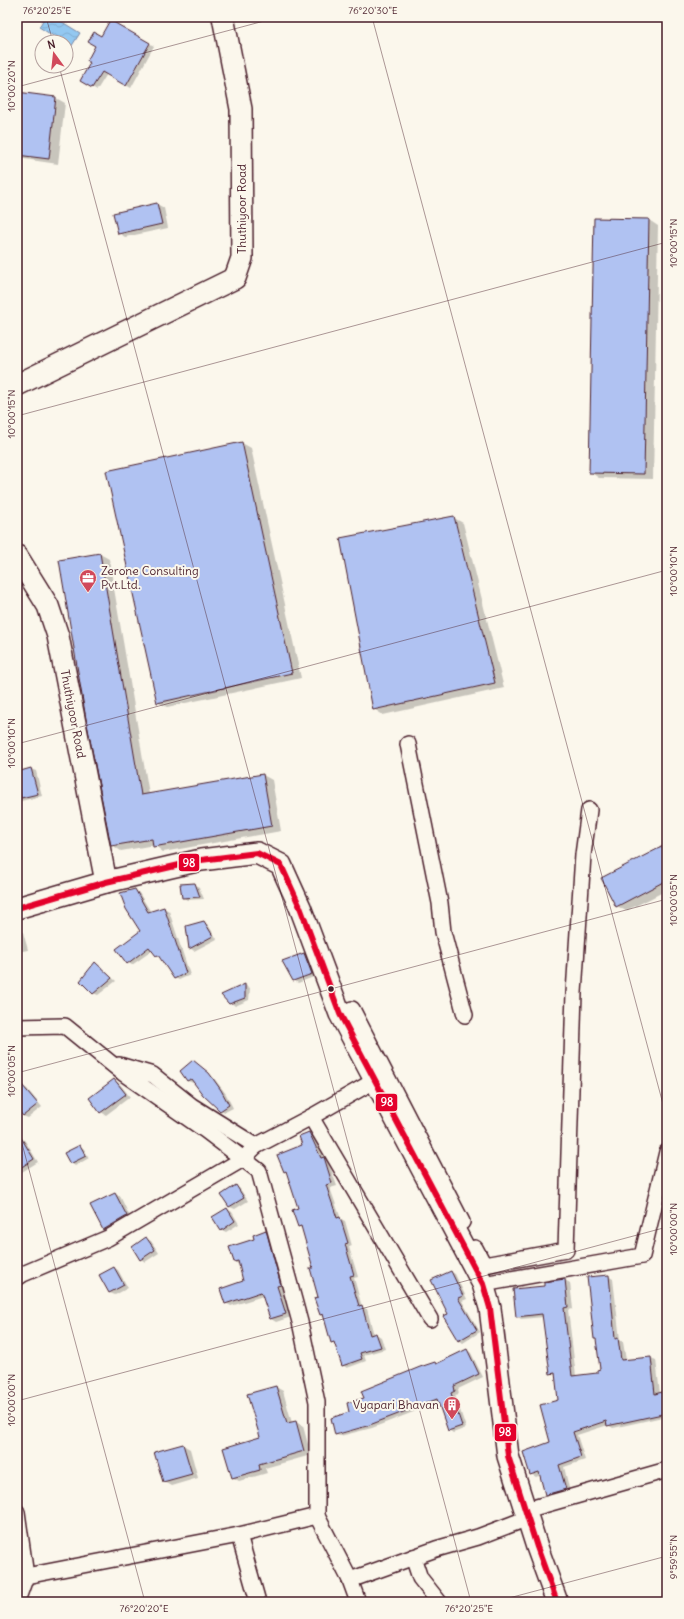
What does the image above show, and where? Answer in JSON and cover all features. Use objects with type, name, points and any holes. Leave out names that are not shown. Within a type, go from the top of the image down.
[{"type":"main road","name":"Thuthiyoor Road","points":[[17,385],[235,278],[242,258],[241,109],[223,17]]},
{"type":"main road","name":"Thuthiyoor Road","points":[[17,556],[48,606],[58,636],[106,882]]},
{"type":"main road","points":[[17,908],[106,882],[201,860],[257,853],[281,865],[300,907],[340,1014],[483,1284],[490,1308],[508,1456],[558,1602]]},
{"type":"street","points":[[408,744],[440,903],[443,932],[465,1015]]},
{"type":"street","points":[[340,1014],[352,1009],[484,1265],[566,1250],[574,993],[583,855],[589,810]]},
{"type":"street","points":[[17,1027],[65,1026],[108,1062],[205,1130],[259,1171],[300,1322],[317,1402],[317,1516],[350,1580],[358,1602]]},
{"type":"street","points":[[108,1062],[153,1075],[192,1106],[256,1146]]},
{"type":"street","points":[[17,1278],[23,1274],[108,1238],[243,1159],[256,1146],[311,1117],[374,1080]]},
{"type":"street","points":[[311,1117],[430,1319]]},
{"type":"street","points":[[483,1284],[642,1256],[667,1152]]},
{"type":"street","points":[[350,1580],[436,1549],[478,1537],[527,1514],[667,1470]]},
{"type":"street","points":[[17,1512],[26,1576],[17,1601]]},
{"type":"street","points":[[26,1576],[239,1535],[317,1516]]},
{"type":"street","points":[[239,1535],[258,1602]]},
{"type":"street","points":[[413,1557],[420,1578],[439,1602]]},
{"type":"water","points":[[45,17],[54,17],[80,33],[74,42],[74,34],[50,34],[39,27]]},
{"type":"building","points":[[110,20],[150,43],[126,86],[102,72],[92,88],[80,81],[90,63],[87,61],[95,46],[88,42],[94,32],[101,36]]},
{"type":"building","points":[[17,92],[56,97],[49,159],[17,155]]},
{"type":"building","points":[[157,203],[162,224],[118,234],[113,213]]},
{"type":"building","points":[[594,218],[649,219],[644,474],[589,473]]},
{"type":"building","points":[[242,442],[292,673],[157,703],[106,471]]},
{"type":"building","points":[[454,516],[495,683],[373,710],[340,538]]},
{"type":"building","points":[[100,553],[141,795],[263,774],[272,826],[153,847],[152,839],[111,846],[86,719],[59,560]]},
{"type":"building","points":[[31,768],[38,794],[21,798],[17,784],[17,772]]},
{"type":"building","points":[[667,844],[667,880],[616,907],[601,878]]},
{"type":"building","points":[[195,883],[200,897],[182,898],[180,884]]},
{"type":"building","points":[[135,889],[148,912],[164,907],[186,973],[174,979],[158,955],[156,956],[149,947],[127,964],[116,949],[140,931],[126,909],[120,893]]},
{"type":"building","points":[[204,921],[213,936],[189,949],[186,926]]},
{"type":"building","points":[[304,953],[312,974],[293,981],[282,961]]},
{"type":"building","points":[[95,962],[112,978],[93,994],[80,981]]},
{"type":"building","points":[[245,984],[245,998],[229,1004],[221,995]]},
{"type":"building","points":[[193,1060],[209,1073],[229,1105],[220,1111],[203,1095],[191,1079],[187,1081],[180,1071]]},
{"type":"building","points":[[17,1079],[38,1104],[23,1116],[17,1109]]},
{"type":"building","points":[[114,1079],[126,1094],[100,1113],[89,1098]]},
{"type":"building","points":[[17,1131],[34,1159],[17,1170]]},
{"type":"building","points":[[309,1132],[321,1158],[324,1157],[332,1183],[326,1185],[337,1218],[340,1217],[348,1243],[345,1244],[354,1275],[350,1276],[359,1306],[362,1305],[370,1335],[376,1333],[381,1347],[360,1353],[362,1359],[342,1366],[334,1342],[331,1343],[323,1314],[320,1315],[314,1298],[318,1297],[310,1268],[313,1268],[301,1226],[298,1227],[292,1210],[298,1208],[286,1171],[284,1172],[277,1155],[302,1145],[299,1136]]},
{"type":"building","points":[[80,1145],[86,1156],[70,1164],[64,1153]]},
{"type":"building","points":[[236,1185],[244,1198],[229,1207],[221,1195]]},
{"type":"building","points":[[115,1193],[127,1216],[103,1230],[90,1205]]},
{"type":"building","points":[[227,1208],[235,1221],[221,1231],[212,1217]]},
{"type":"building","points":[[266,1230],[281,1285],[277,1286],[286,1314],[270,1319],[261,1292],[225,1304],[220,1289],[243,1281],[238,1261],[234,1262],[229,1247],[254,1239],[253,1235]]},
{"type":"building","points":[[146,1237],[155,1250],[140,1260],[132,1247]]},
{"type":"building","points":[[114,1267],[124,1285],[109,1293],[99,1275]]},
{"type":"building","points":[[451,1271],[463,1296],[458,1298],[477,1330],[458,1341],[443,1316],[448,1314],[431,1280]]},
{"type":"building","points":[[609,1275],[615,1339],[618,1338],[621,1360],[651,1357],[655,1394],[662,1392],[667,1413],[607,1426],[606,1421],[573,1432],[581,1457],[559,1465],[566,1489],[545,1495],[539,1472],[530,1475],[523,1452],[550,1442],[540,1405],[558,1400],[555,1373],[550,1374],[542,1314],[516,1317],[513,1289],[544,1286],[544,1282],[565,1279],[568,1307],[564,1308],[572,1376],[597,1373],[597,1370],[600,1369],[596,1339],[594,1339],[587,1277]]},
{"type":"building","points":[[467,1349],[479,1374],[454,1386],[455,1391],[451,1393],[462,1426],[448,1431],[437,1399],[367,1426],[335,1435],[331,1418],[349,1412],[347,1403],[364,1398],[361,1391],[420,1367],[435,1362],[436,1364]]},
{"type":"building","points":[[276,1386],[287,1423],[296,1421],[304,1451],[259,1464],[260,1470],[232,1478],[223,1448],[260,1437],[247,1394]]},
{"type":"building","points":[[183,1444],[192,1474],[163,1482],[154,1452]]},
{"type":"transit line","name":"98","points":[[17,908],[106,882],[201,860],[257,853],[281,865],[300,907],[340,1014],[483,1284],[490,1308],[508,1456],[537,1547],[557,1602]]},
{"type":"place","name":"Zerone Consulting Pvt.Ltd.","points":[[88,593]]},
{"type":"place","name":"Vyapari Bhavan","points":[[452,1420]]}]
